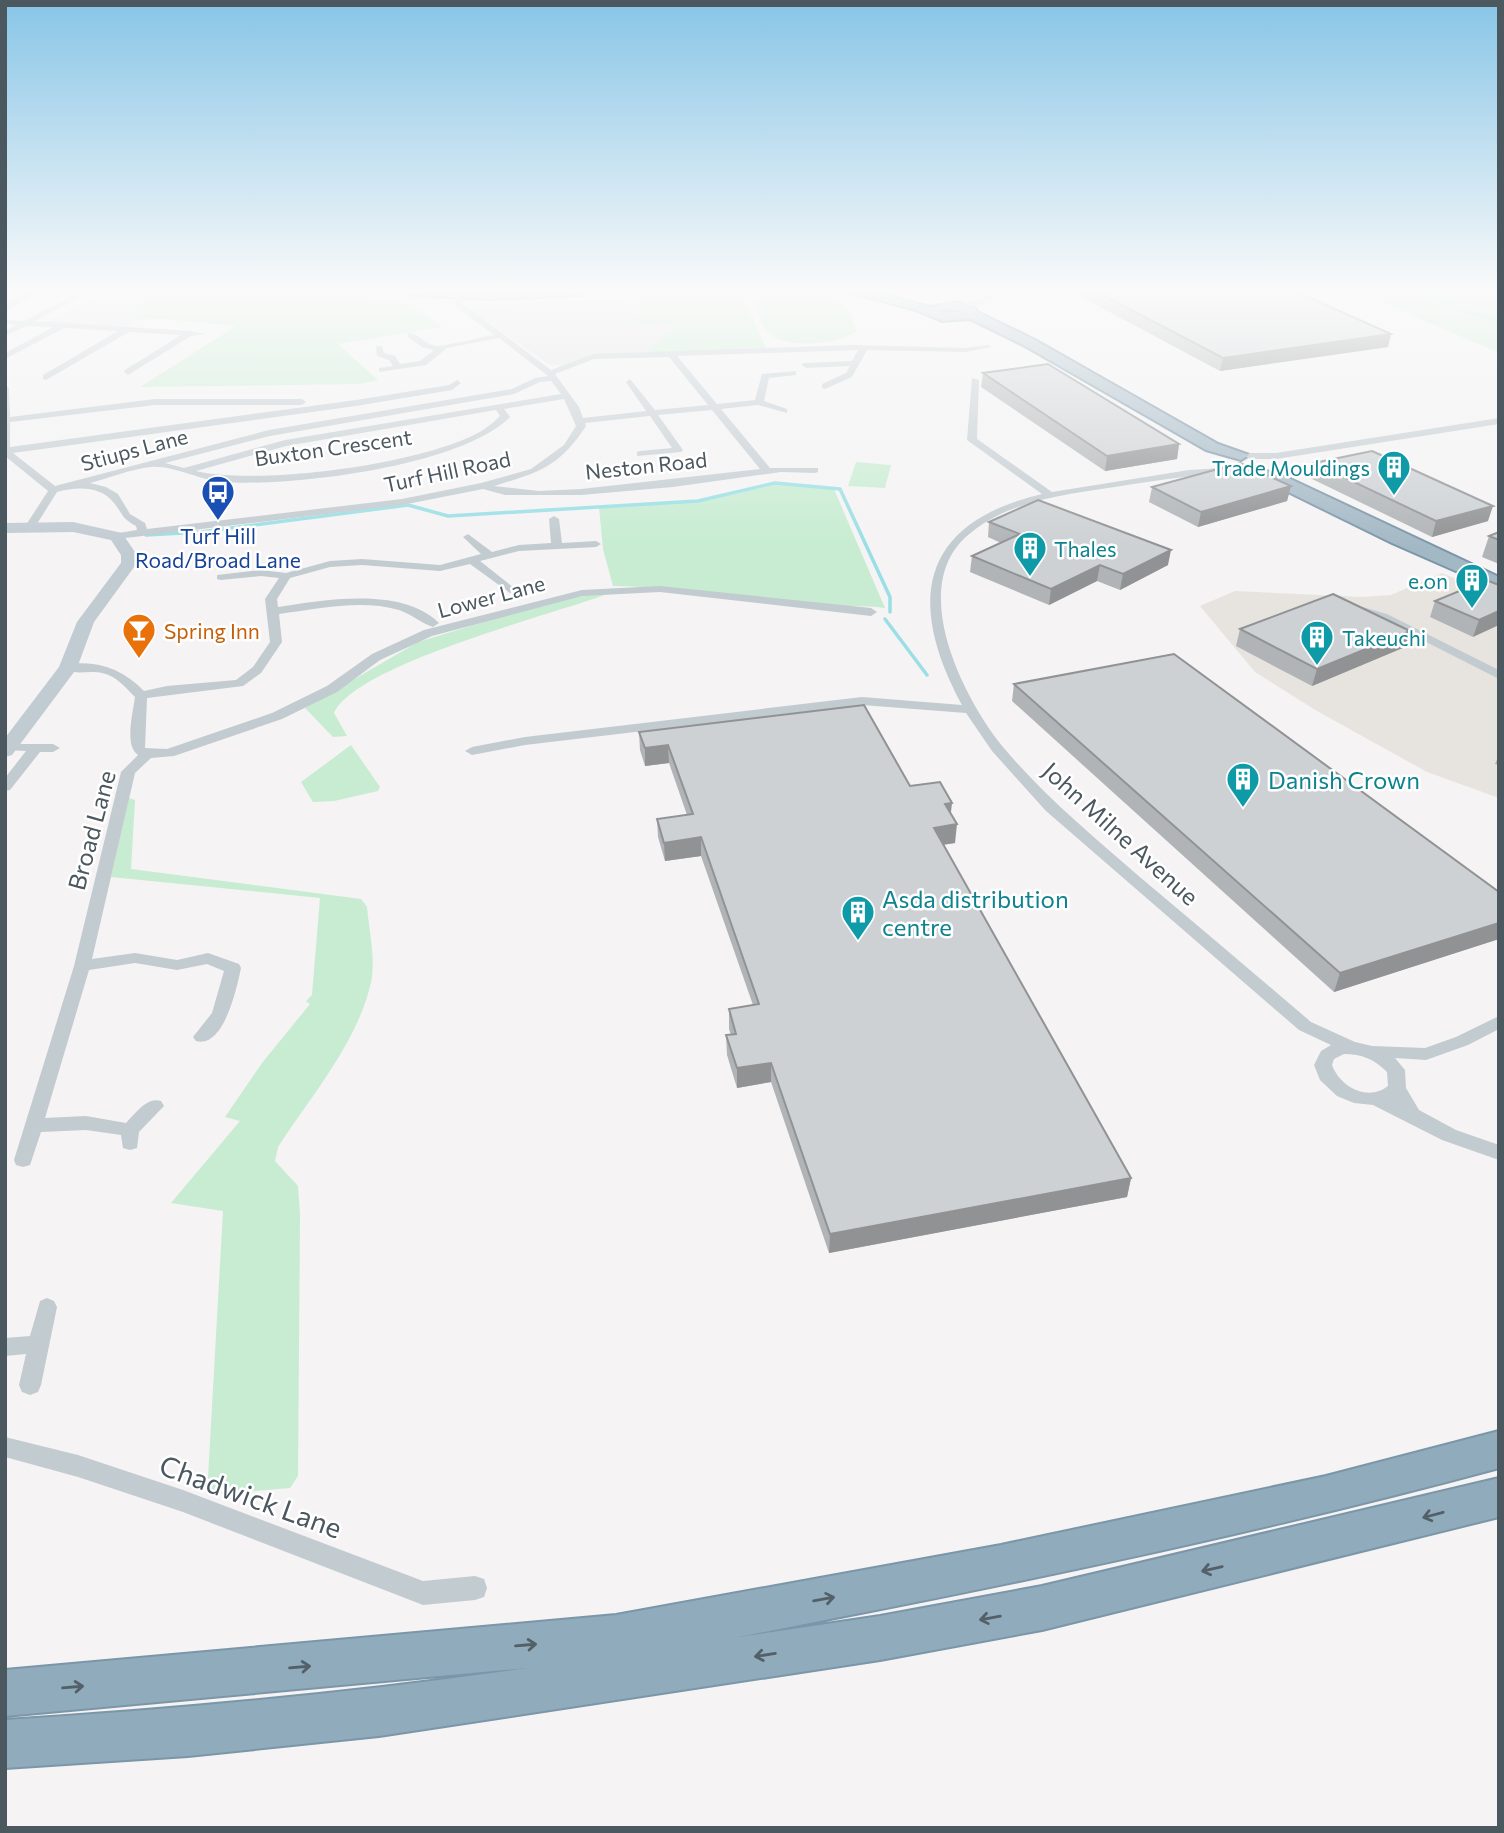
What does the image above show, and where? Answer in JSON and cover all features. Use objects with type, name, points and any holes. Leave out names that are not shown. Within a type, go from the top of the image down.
[{"type":"highway","points":[[1086,377],[1212,447],[1398,539],[1499,584]]},
{"type":"highway","points":[[5,1693],[616,1637],[1001,1566],[1326,1495],[1499,1449]]},
{"type":"highway","points":[[5,1744],[188,1732],[379,1713],[880,1638],[1055,1605],[1499,1497]]},
{"type":"main road","points":[[5,528],[31,525],[73,527],[117,536],[129,555],[129,563],[86,622],[68,668],[7,749]]},
{"type":"street","name":"Stiups Lane","points":[[53,490],[269,433],[514,391],[550,377]]},
{"type":"street","points":[[552,377],[579,421],[759,402],[784,411]]},
{"type":"street","points":[[688,377],[767,471]]},
{"type":"street","points":[[759,402],[765,377]]},
{"type":"street","points":[[825,386],[846,377]]},
{"type":"street","points":[[975,380],[972,440],[1049,495]]},
{"type":"street","points":[[630,382],[678,450],[640,454]]},
{"type":"street","points":[[5,451],[312,409],[452,387],[457,383]]},
{"type":"street","points":[[5,451],[6,389]]},
{"type":"street","points":[[188,470],[285,443],[566,396]]},
{"type":"street","points":[[6,420],[155,402],[303,402],[312,409]]},
{"type":"street","name":"Buxton Crescent","points":[[148,463],[223,479],[254,479],[377,463],[448,449],[478,439],[497,427],[505,417],[499,408]]},
{"type":"street","name":"Turf Hill Road","points":[[117,536],[142,530],[332,511],[483,486],[534,471],[567,447],[581,426],[579,421]]},
{"type":"street","name":"John Milne Avenue","points":[[1499,421],[1049,495],[1006,508],[976,524],[952,545],[942,562],[937,599],[940,631],[948,658],[970,709],[1020,775],[1051,808],[1305,1026],[1358,1049],[1426,1054],[1462,1041],[1499,1022]]},
{"type":"street","points":[[5,451],[53,490],[31,525]]},
{"type":"street","name":"Neston Road","points":[[483,486],[496,493],[509,495],[562,493],[767,471],[815,470]]},
{"type":"street","points":[[73,484],[111,492],[122,503],[126,516],[141,524],[142,530]]},
{"type":"street","points":[[554,519],[557,546]]},
{"type":"street","points":[[468,537],[489,555]]},
{"type":"street","points":[[221,577],[261,573],[286,576],[330,564],[362,562],[440,568],[519,548],[596,544]]},
{"type":"street","points":[[472,560],[510,590]]},
{"type":"street","points":[[68,668],[96,668],[122,674],[141,696],[177,688],[229,686],[249,678],[276,642],[271,599],[286,576]]},
{"type":"street","name":"Lower Lane","points":[[148,754],[169,753],[277,716],[332,689],[376,657],[428,633],[582,593],[660,589],[866,613]]},
{"type":"street","points":[[273,611],[337,602],[386,605],[421,612],[433,623]]},
{"type":"street","points":[[1328,602],[1356,606],[1383,616],[1499,675]]},
{"type":"street","name":"Broad Lane","points":[[23,1160],[82,966],[128,772],[148,754],[139,750],[136,742],[141,696]]},
{"type":"street","points":[[472,751],[525,741],[872,700],[899,701],[944,710],[970,709]]},
{"type":"street","points":[[5,787],[37,747]]},
{"type":"street","points":[[7,749],[53,748]]},
{"type":"street","points":[[82,966],[135,958],[177,965],[208,958],[223,962],[233,968],[228,994],[219,1020],[202,1037]]},
{"type":"street","name":"John Milne Avenue","points":[[1305,1026],[1324,1060]]},
{"type":"street","points":[[1398,1084],[1393,1094],[1376,1099],[1359,1098],[1336,1087],[1324,1070],[1324,1060],[1333,1051],[1358,1049],[1389,1062],[1412,1115]]},
{"type":"street","name":"John Milne Avenue","points":[[1398,1084],[1426,1054]]},
{"type":"street","points":[[1376,1099],[1450,1135],[1499,1153]]},
{"type":"street","points":[[33,1125],[86,1123],[130,1137],[155,1106]]},
{"type":"street","points":[[30,1385],[47,1307]]},
{"type":"street","points":[[5,1347],[38,1344]]},
{"type":"street","name":"Chadwick Lane","points":[[5,1447],[78,1466],[183,1501],[423,1593],[475,1588]]},
{"type":"shaded area","points":[[1442,573],[1499,597],[1499,798],[1427,772],[1317,711],[1255,672],[1200,606],[1235,591],[1363,597],[1391,595]]},
{"type":"green space","points":[[156,377],[374,377],[378,380],[360,384],[140,387]]},
{"type":"green space","points":[[856,462],[891,465],[885,488],[848,486]]},
{"type":"green space","points":[[778,484],[834,489],[885,608],[819,605],[613,586],[603,549],[599,507],[700,502]]},
{"type":"green space","points":[[610,593],[460,642],[379,677],[350,695],[334,713],[347,736],[333,737],[305,708],[418,642],[549,602]]},
{"type":"green space","points":[[351,745],[380,787],[378,791],[334,801],[313,802],[301,782]]},
{"type":"green space","points":[[129,798],[135,800],[131,869],[361,899],[367,907],[373,964],[365,1004],[345,1047],[278,1147],[275,1161],[298,1186],[300,1215],[298,1476],[290,1488],[207,1495],[223,1211],[171,1203],[240,1121],[225,1117],[262,1063],[310,1004],[306,1001],[312,995],[320,898],[111,877]]},
{"type":"building","points":[[988,377],[1069,377],[1179,444],[1107,456]]},
{"type":"building","points":[[1372,451],[1493,506],[1436,521],[1314,463]]},
{"type":"building","points":[[1240,463],[1291,486],[1201,512],[1152,487]]},
{"type":"building","points":[[1038,500],[1171,550],[1123,574],[1100,565],[1051,589],[972,556],[1020,534],[989,522]]},
{"type":"building","points":[[1499,532],[1499,540],[1489,536]]},
{"type":"building","points":[[1486,580],[1499,585],[1499,611],[1479,620],[1435,601]]},
{"type":"building","name":"Takeuchi","points":[[1333,594],[1410,631],[1317,669],[1240,629]]},
{"type":"building","name":"Danish Crown","points":[[1174,654],[1499,892],[1499,923],[1340,973],[1014,684]]},
{"type":"building","name":"Asda distribution centre","points":[[864,705],[910,786],[940,782],[952,803],[945,804],[957,824],[934,828],[1131,1178],[830,1234],[771,1063],[737,1068],[726,1035],[736,1034],[729,1009],[759,1004],[701,837],[664,843],[657,819],[693,814],[668,745],[645,748],[639,732]]},
{"type":"waterway","points":[[146,535],[201,532],[408,505],[448,516],[698,501],[775,483],[840,489],[890,597],[890,612]]},
{"type":"waterway","points":[[885,619],[927,675]]},
{"type":"place","name":"Trade Mouldings","points":[[1394,497]]},
{"type":"place","name":"Turf Hill Road/Broad Lane","points":[[218,522]]},
{"type":"place","name":"Thales","points":[[1030,578]]},
{"type":"place","name":"e.on","points":[[1472,610]]},
{"type":"place","name":"Spring Inn","points":[[139,660]]},
{"type":"place","name":"Takeuchi","points":[[1317,667]]},
{"type":"place","name":"Danish Crown","points":[[1243,809]]},
{"type":"place","name":"Asda distribution centre","points":[[858,942]]}]
